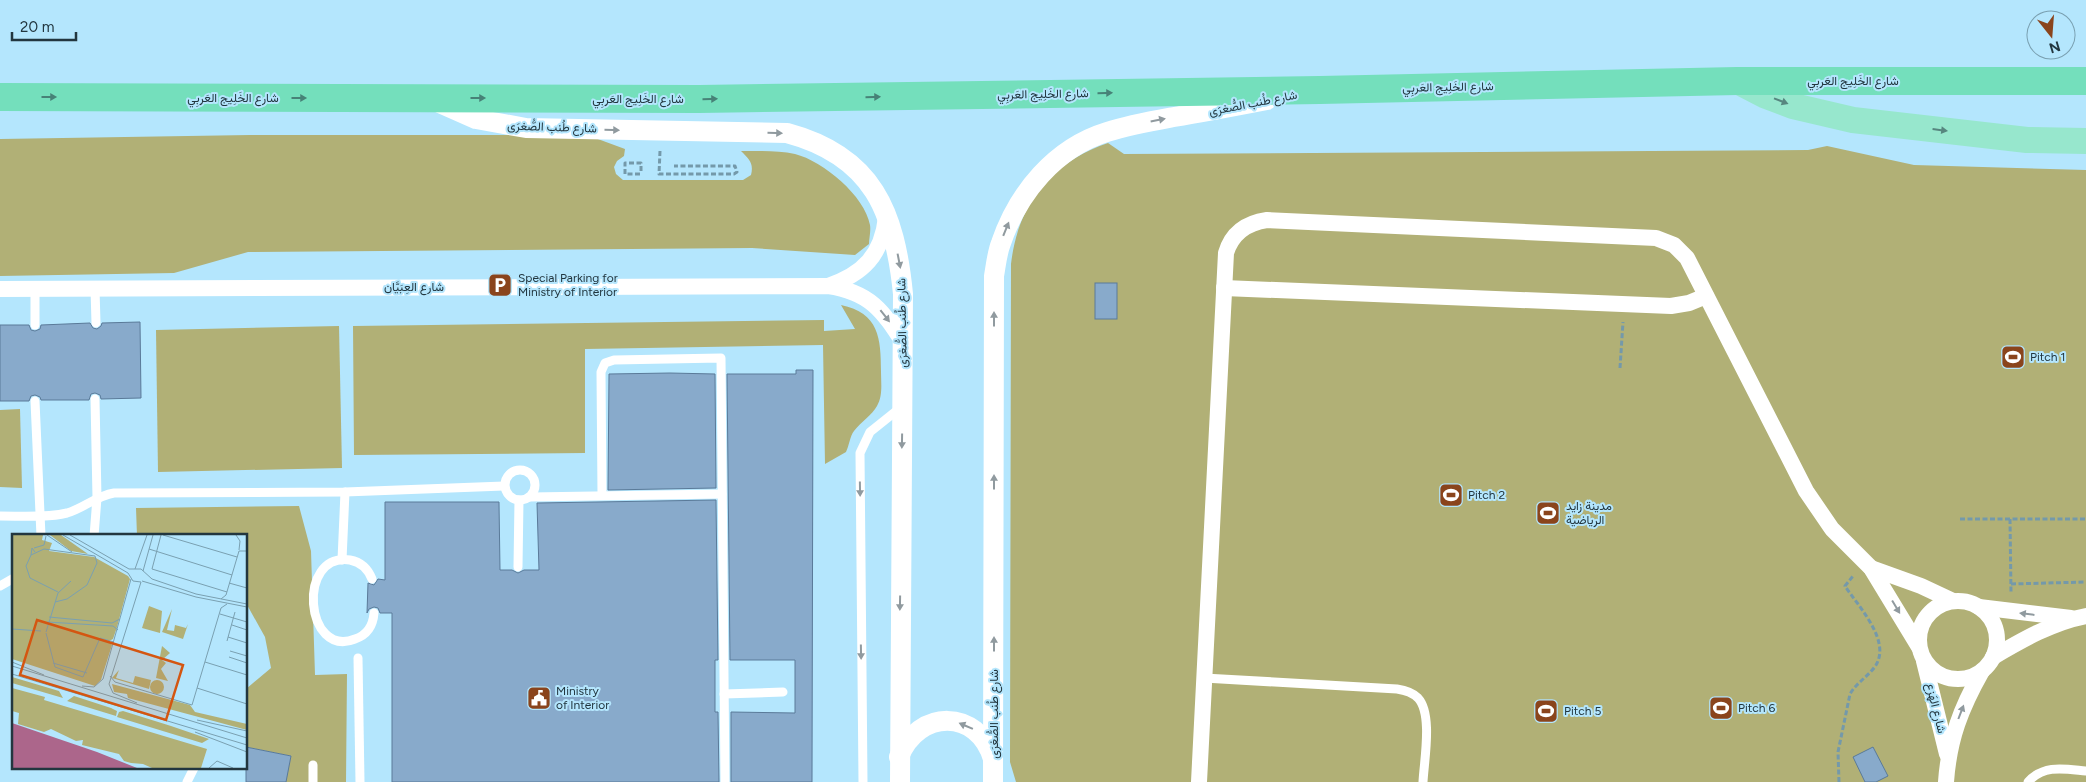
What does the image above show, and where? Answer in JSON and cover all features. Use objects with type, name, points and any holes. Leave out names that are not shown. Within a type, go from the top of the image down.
[{"type":"highway","name":"شارع الخَلِيج العَربِي","points":[[0,97],[699,99],[1320,90],[1737,81],[2086,81]]},
{"type":"main road","points":[[1737,81],[1764,95],[1793,106],[1853,120],[2028,140],[2086,141]]},
{"type":"street","name":"شارع طُنب الصُّغرَى","points":[[994,772],[994,276],[1000,245],[1012,215],[1028,188],[1050,164],[1076,146],[1106,132],[1136,124],[1320,90]]},
{"type":"street","name":"شارع طُنب الصُّغرَى","points":[[429,98],[476,119],[526,128],[787,133],[819,144],[847,161],[870,185],[887,214],[901,273],[904,344],[900,782]]},
{"type":"street","name":"شارع العِبَيَّان","points":[[828,286],[844,281],[858,272],[870,260],[880,246],[885,231],[887,214]]},
{"type":"street","points":[[1200,782],[1226,253],[1229,244],[1241,230],[1257,221],[1656,238],[1665,240],[1681,250],[1810,497],[1832,529],[1871,568],[1930,668],[1946,678],[1965,679],[1982,671],[1993,656],[1996,647],[1996,629],[1987,613],[1971,603],[1953,601],[1921,586],[1871,568]]},
{"type":"street","name":"شارع العِبَيَّان","points":[[0,289],[828,286],[849,290],[868,299],[888,319],[904,344]]},
{"type":"street","points":[[1224,288],[1671,306],[1689,303],[1706,296]]},
{"type":"street","points":[[1921,654],[1920,629],[1923,621],[1936,607],[1953,601]]},
{"type":"street","points":[[1979,607],[2011,612],[2081,617]]},
{"type":"street","points":[[1993,656],[2033,635],[2081,617]]},
{"type":"street","name":"شارع الهَزع","points":[[1921,654],[1948,756]]},
{"type":"street","name":"شارع الهَزع","points":[[1946,782],[1948,756],[1964,703],[1982,671]]},
{"type":"street","points":[[899,758],[904,746],[912,735],[922,727],[935,722],[962,723],[974,729],[987,744],[994,772]]},
{"type":"lane","points":[[35,289],[35,325]]},
{"type":"lane","points":[[95,289],[96,323]]},
{"type":"lane","points":[[602,495],[600,372],[605,363],[614,360],[721,358],[725,782]]},
{"type":"lane","points":[[94,534],[97,498],[96,399]]},
{"type":"lane","points":[[36,401],[41,534]]},
{"type":"lane","points":[[863,782],[860,453],[870,432],[903,407]]},
{"type":"lane","points":[[530,497],[534,491],[534,477],[522,469],[509,473],[505,479],[506,493],[512,498],[519,500],[530,497],[722,494]]},
{"type":"lane","points":[[0,516],[39,516],[68,512],[97,498],[114,493],[345,492],[504,486]]},
{"type":"lane","points":[[342,560],[345,492]]},
{"type":"lane","points":[[518,567],[519,500]]},
{"type":"lane","points":[[372,579],[369,572],[362,565],[352,561],[342,560],[328,565],[318,576],[315,586],[315,617],[318,626],[325,634],[333,639],[352,641],[361,637],[369,630],[374,622],[374,613]]},
{"type":"lane","points":[[0,586],[12,579]]},
{"type":"lane","points":[[358,658],[360,782]]},
{"type":"lane","points":[[1204,678],[1397,688],[1408,691],[1418,698],[1424,708],[1426,720],[1423,782]]},
{"type":"lane","points":[[724,694],[783,692]]},
{"type":"lane","points":[[313,765],[313,782]]},
{"type":"lane","points":[[2028,782],[2039,772],[2048,769],[2086,771]]},
{"type":"lane","points":[[187,782],[193,770]]},
{"type":"path","points":[[660,146],[659,174],[734,174],[737,172],[736,167],[732,166],[674,166]]},
{"type":"path","points":[[625,163],[641,163],[641,172],[624,174],[625,163]]},
{"type":"path","points":[[1620,368],[1624,304]]},
{"type":"path","points":[[2010,518],[2011,612]]},
{"type":"path","points":[[1960,519],[2086,519]]},
{"type":"path","points":[[2011,584],[2086,582]]},
{"type":"shaded area","points":[[250,135],[587,135],[625,149],[624,156],[617,161],[614,167],[616,174],[623,180],[743,180],[751,175],[752,167],[741,151],[795,154],[818,164],[830,172],[851,192],[860,203],[870,225],[869,244],[855,255],[752,248],[248,252],[174,273],[0,276],[0,139]]},
{"type":"shaded area","name":"مدينة زايد الرياضية","points":[[1108,143],[1124,154],[1808,150],[1827,146],[1914,165],[2086,170],[2086,782],[1016,782],[1010,762],[1011,264],[1021,223],[1029,205],[1040,188],[1069,162],[1087,151]]},
{"type":"shaded area","points":[[841,305],[863,314],[875,329],[880,348],[881,394],[875,409],[853,433],[846,452],[825,464],[823,345],[585,349],[585,453],[354,455],[353,326],[824,320],[824,331],[855,329]]},
{"type":"shaded area","points":[[339,326],[342,468],[158,472],[156,330]]},
{"type":"shaded area","points":[[20,409],[22,488],[0,487],[0,410]]},
{"type":"shaded area","points":[[299,506],[311,551],[315,675],[347,674],[346,782],[285,782],[291,756],[248,747],[248,687],[271,668],[265,637],[248,607],[248,534],[137,534],[136,508]]},
{"type":"building","points":[[1095,283],[1117,283],[1117,319],[1095,319]]},
{"type":"building","points":[[140,322],[141,398],[101,399],[100,395],[95,393],[91,394],[89,400],[41,400],[40,397],[35,395],[31,396],[29,401],[0,401],[0,325],[29,325],[31,330],[35,331],[40,329],[41,325],[90,323],[93,328],[97,329],[102,323]]},
{"type":"building","points":[[796,370],[813,370],[812,782],[731,782],[731,712],[795,713],[795,660],[730,660],[727,374],[796,374]]},
{"type":"building","points":[[609,374],[715,374],[716,488],[608,490]]},
{"type":"building","name":"Ministry of Interior","points":[[716,500],[718,660],[715,660],[715,712],[718,712],[719,782],[392,782],[392,613],[380,613],[378,608],[374,607],[369,609],[367,613],[368,583],[374,585],[378,579],[385,580],[385,502],[499,502],[500,570],[512,570],[518,573],[524,570],[539,570],[537,503]]},
{"type":"building","points":[[248,747],[291,756],[286,782],[246,782]]},
{"type":"building","points":[[1873,747],[1888,776],[1876,782],[1865,782],[1853,757]]},
{"type":"place","name":"Special Parking for Ministry of Interior","points":[[500,285]]},
{"type":"place","name":"Pitch 1","points":[[2013,357]]},
{"type":"place","name":"Pitch 2","points":[[1451,495]]},
{"type":"place","name":"مدينة زايد الرياضية","points":[[1548,513]]},
{"type":"place","name":"Ministry of Interior","points":[[539,698]]},
{"type":"place","name":"Pitch 6","points":[[1721,708]]},
{"type":"place","name":"Pitch 5","points":[[1546,711]]}]
